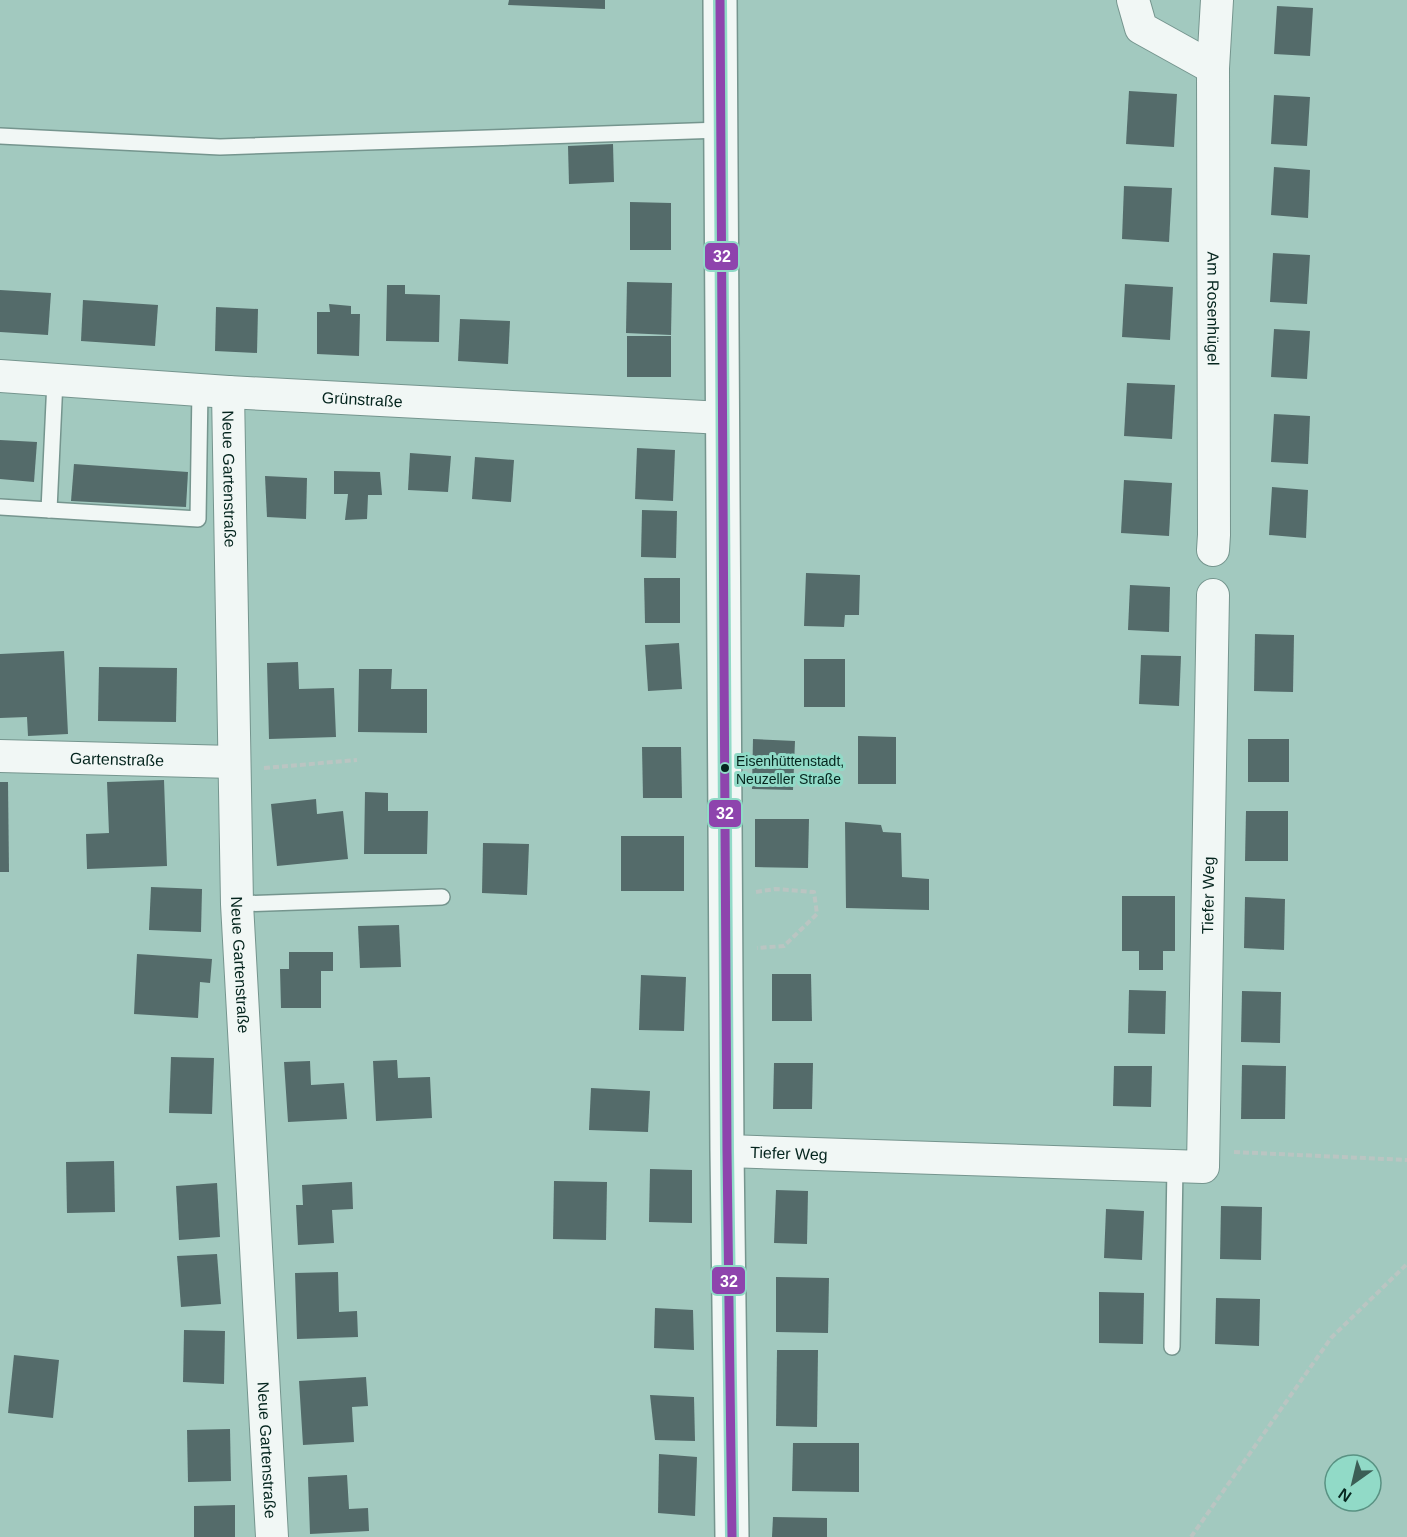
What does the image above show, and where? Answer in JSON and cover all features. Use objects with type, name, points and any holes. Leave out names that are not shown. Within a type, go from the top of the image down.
[{"type":"main road","points":[[720,0],[727,1151],[732,1537]]},
{"type":"street","points":[[1132,0],[1141,28],[1213,68]]},
{"type":"street","name":"Am Rosenhügel","points":[[1213,550],[1213,68],[1217,0]]},
{"type":"street","name":"Grünstraße","points":[[0,376],[214,391],[723,418]]},
{"type":"street","name":"Neue Gartenstraße","points":[[214,391],[233,766],[237,904],[272,1537]]},
{"type":"street","name":"Tiefer Weg","points":[[727,1151],[1203,1167],[1213,595]]},
{"type":"street","name":"Gartenstraße","points":[[0,756],[233,766]]},
{"type":"lane","points":[[0,136],[220,147],[721,130]]},
{"type":"lane","points":[[49,510],[55,380]]},
{"type":"lane","points":[[0,507],[198,519],[214,391]]},
{"type":"lane","points":[[237,904],[442,897]]},
{"type":"lane","points":[[1172,1347],[1175,1166]]},
{"type":"path","points":[[233,766],[357,760]]},
{"type":"path","points":[[726,898],[775,889],[814,892],[817,914],[784,946],[726,950]]},
{"type":"path","points":[[1204,1150],[1407,1160]]},
{"type":"path","points":[[1191,1537],[1331,1338],[1407,1264]]},
{"type":"building","points":[[509,0],[605,0],[605,9],[508,5]]},
{"type":"building","points":[[1277,6],[1313,8],[1310,56],[1274,54]]},
{"type":"building","points":[[1129,91],[1177,94],[1174,147],[1126,144]]},
{"type":"building","points":[[1274,95],[1310,97],[1307,146],[1271,144]]},
{"type":"building","points":[[613,144],[614,182],[569,184],[568,146]]},
{"type":"building","points":[[1274,167],[1310,170],[1308,218],[1271,215]]},
{"type":"building","points":[[1124,186],[1172,188],[1169,242],[1122,239]]},
{"type":"building","points":[[630,202],[671,203],[671,250],[630,250]]},
{"type":"building","points":[[1273,253],[1310,255],[1307,304],[1270,302]]},
{"type":"building","points":[[627,282],[672,283],[671,335],[626,333]]},
{"type":"building","points":[[1125,284],[1173,287],[1170,340],[1122,337]]},
{"type":"building","points":[[387,285],[405,285],[405,294],[440,295],[439,342],[386,341]]},
{"type":"building","points":[[0,290],[51,293],[48,335],[0,332]]},
{"type":"building","points":[[83,300],[158,305],[155,346],[81,341]]},
{"type":"building","points":[[329,304],[351,306],[351,314],[360,314],[359,356],[317,354],[317,312],[330,312]]},
{"type":"building","points":[[216,307],[258,309],[257,353],[215,351]]},
{"type":"building","points":[[460,319],[510,321],[508,364],[458,361]]},
{"type":"building","points":[[1274,329],[1310,331],[1307,379],[1271,377]]},
{"type":"building","points":[[627,336],[671,336],[671,377],[627,377]]},
{"type":"building","points":[[1127,383],[1175,385],[1172,439],[1124,436]]},
{"type":"building","points":[[1274,414],[1310,416],[1308,464],[1271,462]]},
{"type":"building","points":[[0,440],[37,442],[34,482],[0,479]]},
{"type":"building","points":[[637,448],[675,450],[673,501],[635,499]]},
{"type":"building","points":[[410,453],[451,456],[448,492],[408,490]]},
{"type":"building","points":[[475,457],[514,460],[511,502],[472,499]]},
{"type":"building","points":[[74,464],[188,472],[186,507],[71,501]]},
{"type":"building","points":[[334,471],[380,472],[382,495],[368,495],[367,519],[345,520],[348,494],[334,494]]},
{"type":"building","points":[[265,476],[307,478],[306,519],[267,517]]},
{"type":"building","points":[[1124,480],[1172,483],[1169,536],[1121,533]]},
{"type":"building","points":[[1272,487],[1308,490],[1306,538],[1269,535]]},
{"type":"building","points":[[642,510],[677,511],[676,558],[641,557]]},
{"type":"building","points":[[806,573],[860,575],[859,615],[845,615],[844,627],[804,626]]},
{"type":"building","points":[[644,578],[680,578],[680,623],[645,623]]},
{"type":"building","points":[[1130,585],[1170,587],[1169,632],[1128,630]]},
{"type":"building","points":[[1255,634],[1294,635],[1293,692],[1254,691]]},
{"type":"building","points":[[679,643],[682,689],[648,691],[645,645]]},
{"type":"building","points":[[64,651],[68,734],[28,736],[27,717],[0,718],[0,654]]},
{"type":"building","points":[[1141,655],[1181,656],[1179,706],[1139,704]]},
{"type":"building","points":[[804,659],[845,659],[845,707],[804,707]]},
{"type":"building","points":[[298,662],[299,689],[334,688],[336,737],[269,739],[267,663]]},
{"type":"building","points":[[99,667],[177,668],[176,722],[98,721]]},
{"type":"building","points":[[359,669],[392,669],[391,689],[427,689],[427,733],[358,732]]},
{"type":"building","points":[[858,736],[896,737],[896,784],[858,784]]},
{"type":"building","points":[[753,739],[795,741],[793,790],[752,789]]},
{"type":"building","points":[[1248,739],[1289,739],[1289,782],[1248,782]]},
{"type":"building","points":[[642,747],[681,747],[682,798],[643,798]]},
{"type":"building","points":[[164,780],[167,866],[87,869],[86,834],[109,833],[107,782]]},
{"type":"building","points":[[0,782],[8,782],[9,872],[0,872]]},
{"type":"building","points":[[365,792],[388,793],[388,811],[428,811],[427,854],[364,854]]},
{"type":"building","points":[[316,799],[317,814],[343,811],[348,859],[277,866],[271,804]]},
{"type":"building","points":[[1246,811],[1288,811],[1288,861],[1245,861]]},
{"type":"building","points":[[755,819],[809,819],[808,868],[755,867]]},
{"type":"building","points":[[845,822],[881,825],[883,832],[901,833],[902,877],[929,879],[929,910],[846,908]]},
{"type":"building","points":[[621,836],[684,836],[684,891],[621,891]]},
{"type":"building","points":[[483,843],[529,844],[527,895],[482,893]]},
{"type":"building","points":[[151,887],[202,889],[201,932],[149,930]]},
{"type":"building","points":[[1122,896],[1175,896],[1175,951],[1163,951],[1163,970],[1139,970],[1139,951],[1122,951]]},
{"type":"building","points":[[1245,897],[1285,899],[1284,950],[1244,948]]},
{"type":"building","points":[[399,925],[401,967],[360,968],[358,926]]},
{"type":"building","points":[[289,952],[333,952],[333,971],[321,971],[321,1008],[281,1008],[280,969],[289,969]]},
{"type":"building","points":[[137,954],[212,959],[210,983],[200,982],[198,1018],[134,1014]]},
{"type":"building","points":[[772,974],[811,974],[812,1021],[772,1021]]},
{"type":"building","points":[[641,975],[686,977],[684,1031],[639,1030]]},
{"type":"building","points":[[1129,990],[1166,991],[1165,1034],[1128,1033]]},
{"type":"building","points":[[1242,991],[1281,992],[1280,1043],[1241,1042]]},
{"type":"building","points":[[171,1057],[214,1058],[212,1114],[169,1113]]},
{"type":"building","points":[[397,1060],[398,1078],[430,1077],[432,1118],[376,1121],[373,1061]]},
{"type":"building","points":[[310,1061],[311,1085],[344,1083],[347,1119],[288,1122],[284,1062]]},
{"type":"building","points":[[774,1063],[813,1063],[812,1109],[773,1109]]},
{"type":"building","points":[[1242,1065],[1286,1066],[1285,1119],[1241,1119]]},
{"type":"building","points":[[1114,1066],[1152,1066],[1151,1107],[1113,1106]]},
{"type":"building","points":[[591,1088],[650,1091],[648,1132],[589,1130]]},
{"type":"building","points":[[114,1161],[115,1212],[67,1213],[66,1162]]},
{"type":"building","points":[[650,1169],[692,1170],[692,1223],[649,1222]]},
{"type":"building","points":[[554,1181],[607,1182],[606,1240],[553,1239]]},
{"type":"building","points":[[352,1182],[353,1209],[332,1210],[334,1243],[298,1245],[296,1205],[303,1205],[302,1185]]},
{"type":"building","points":[[217,1183],[220,1237],[179,1240],[176,1186]]},
{"type":"building","points":[[776,1190],[808,1191],[807,1244],[774,1243]]},
{"type":"building","points":[[1221,1206],[1262,1207],[1261,1260],[1220,1259]]},
{"type":"building","points":[[1106,1209],[1144,1211],[1142,1260],[1104,1258]]},
{"type":"building","points":[[217,1254],[221,1304],[181,1307],[177,1256]]},
{"type":"building","points":[[338,1272],[339,1312],[357,1311],[358,1337],[297,1339],[295,1273]]},
{"type":"building","points":[[776,1277],[829,1278],[828,1333],[776,1332]]},
{"type":"building","points":[[1099,1292],[1144,1293],[1143,1344],[1099,1343]]},
{"type":"building","points":[[1216,1298],[1260,1299],[1259,1346],[1215,1344]]},
{"type":"building","points":[[655,1308],[693,1310],[694,1350],[654,1348]]},
{"type":"building","points":[[184,1330],[225,1331],[224,1384],[183,1382]]},
{"type":"building","points":[[777,1350],[818,1350],[817,1427],[776,1426]]},
{"type":"building","points":[[14,1355],[59,1360],[53,1418],[8,1413]]},
{"type":"building","points":[[366,1377],[368,1406],[352,1407],[354,1442],[303,1445],[299,1381]]},
{"type":"building","points":[[650,1395],[694,1397],[695,1441],[655,1440]]},
{"type":"building","points":[[230,1429],[231,1481],[188,1482],[187,1430]]},
{"type":"building","points":[[793,1443],[859,1443],[859,1492],[792,1491]]},
{"type":"building","points":[[659,1454],[697,1457],[695,1516],[658,1513]]},
{"type":"building","points":[[347,1475],[349,1509],[368,1508],[369,1531],[310,1534],[308,1477]]},
{"type":"building","points":[[235,1505],[235,1537],[194,1537],[194,1506]]},
{"type":"building","points":[[773,1517],[827,1518],[827,1537],[772,1537]]},
{"type":"transit line","name":"32","points":[[720,0],[727,1151],[732,1537]]},
{"type":"place","name":"Eisenhüttenstadt, Neuzeller Straße","points":[[725,768]]}]
